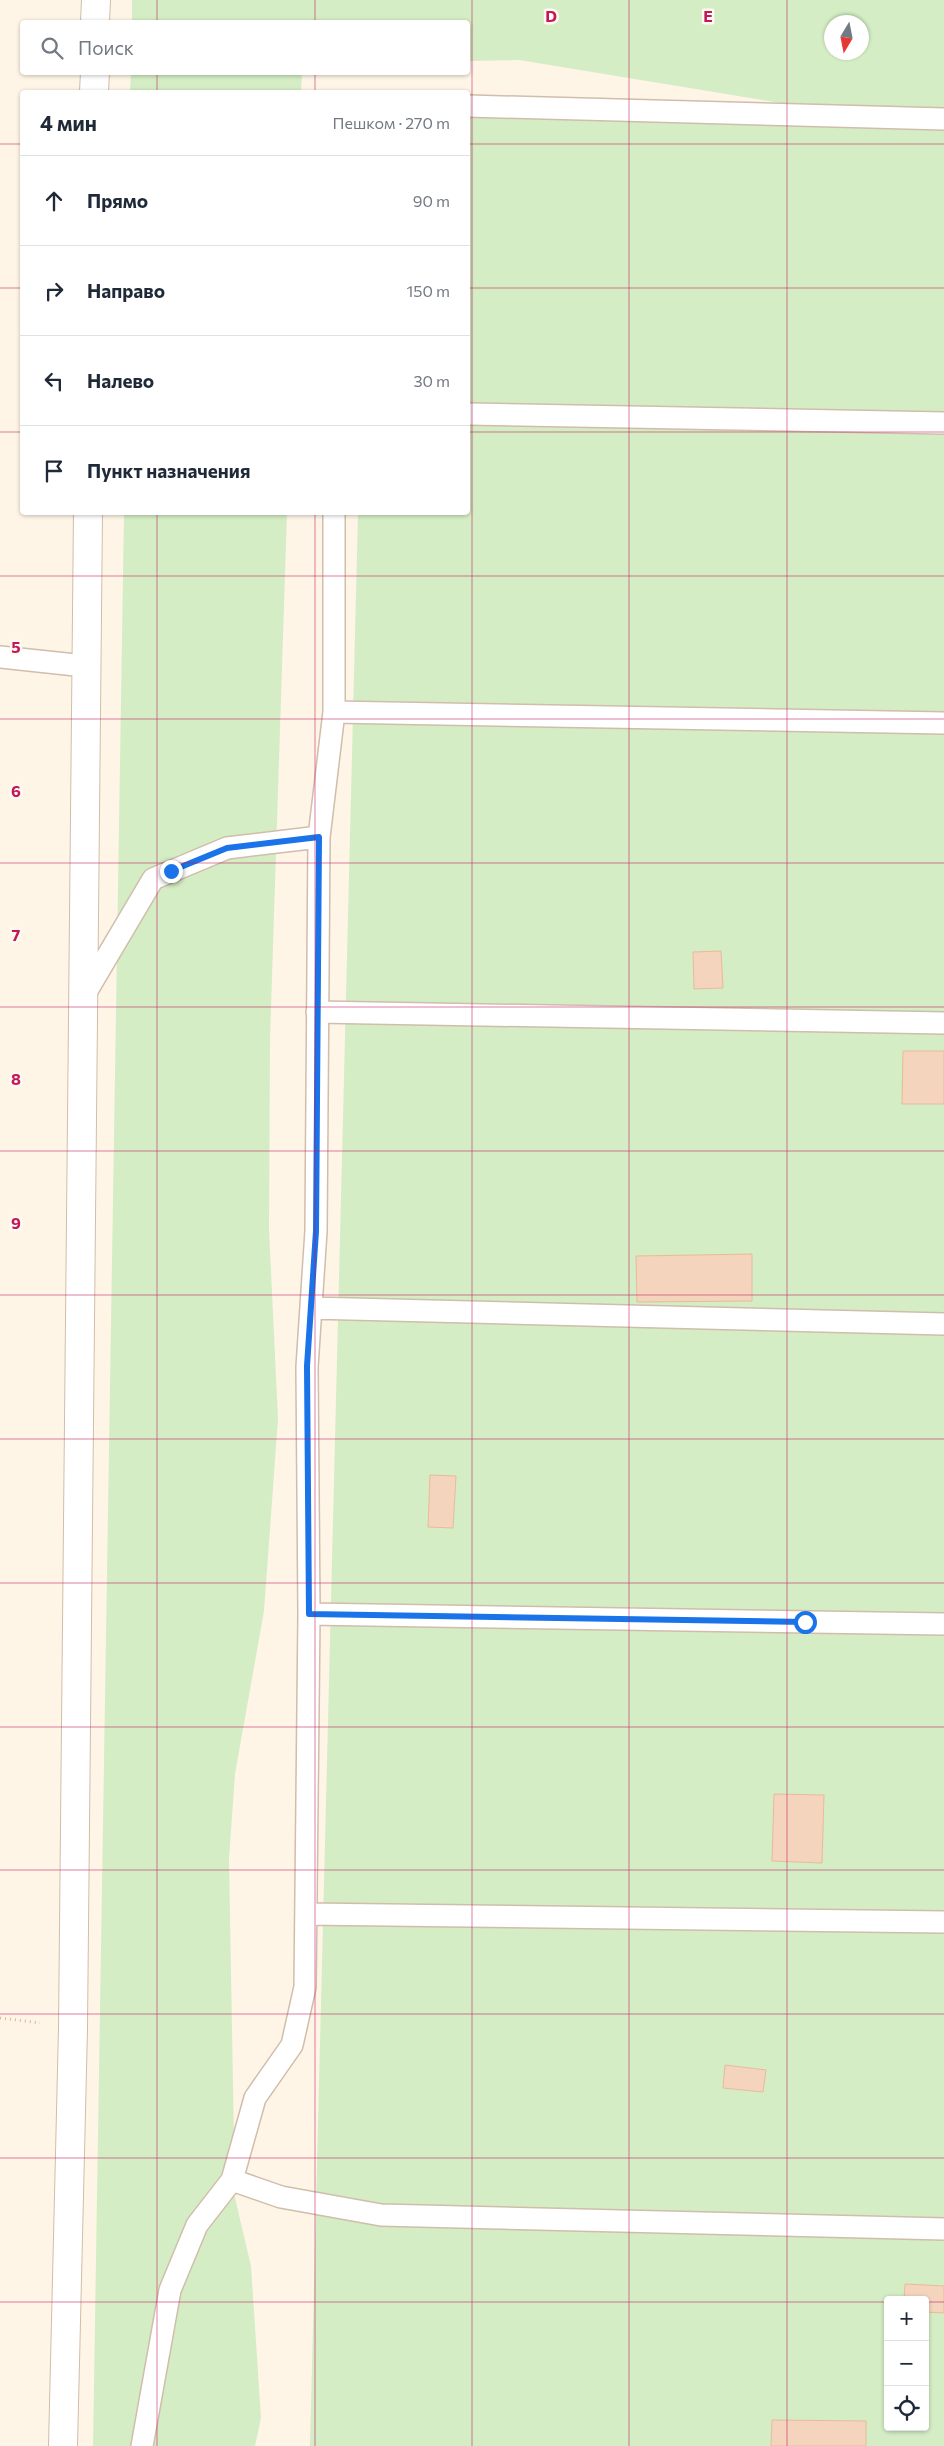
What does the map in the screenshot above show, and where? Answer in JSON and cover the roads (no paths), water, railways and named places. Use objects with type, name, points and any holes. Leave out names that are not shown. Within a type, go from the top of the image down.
[{"type":"street","points":[[96,0],[96,20]]},
{"type":"street","points":[[94,90],[95,75]]},
{"type":"street","points":[[63,2446],[73,2028],[88,515]]},
{"type":"lane","points":[[470,106],[944,119]]},
{"type":"lane","points":[[470,414],[944,423]]},
{"type":"lane","points":[[142,2446],[170,2290],[197,2226],[232,2180],[255,2098],[292,2045],[305,1987],[309,1614],[307,1366],[316,1231],[319,837],[334,712],[334,515]]},
{"type":"lane","points":[[0,657],[85,666]]},
{"type":"lane","points":[[334,712],[944,723]]},
{"type":"lane","points":[[82,1000],[153,879],[227,848],[319,837]]},
{"type":"lane","points":[[317,1012],[944,1024]]},
{"type":"lane","points":[[311,1308],[944,1324]]},
{"type":"lane","points":[[309,1614],[944,1624]]},
{"type":"lane","points":[[306,1914],[944,1922]]},
{"type":"lane","points":[[232,2180],[282,2197],[381,2215],[944,2229]]}]
